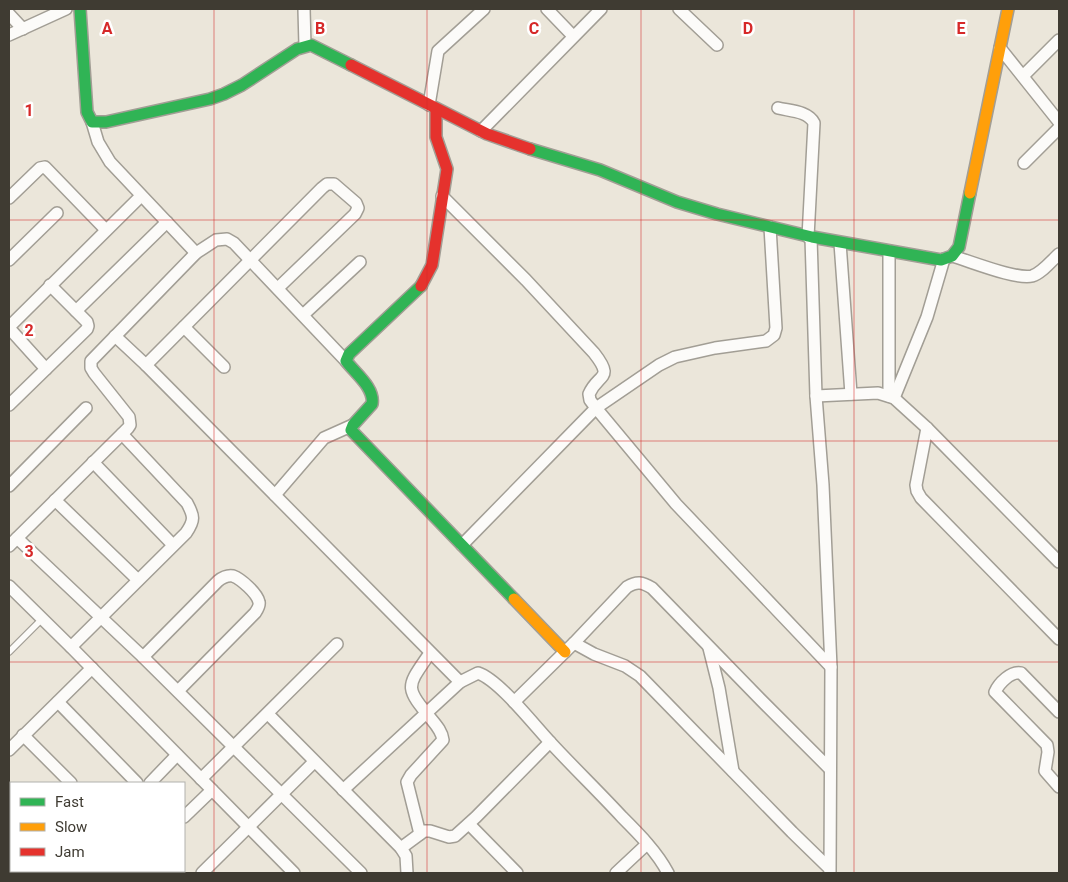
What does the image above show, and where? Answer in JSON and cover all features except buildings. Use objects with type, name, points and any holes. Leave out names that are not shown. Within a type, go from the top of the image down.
[{"type":"street","points":[[80,9],[87,112],[104,155],[140,196],[196,252]]},
{"type":"street","points":[[304,9],[305,46]]},
{"type":"street","points":[[346,361],[349,354],[421,286],[432,266],[447,169],[436,137],[433,107],[438,51],[444,43],[484,9]]},
{"type":"street","points":[[547,9],[573,36]]},
{"type":"street","points":[[481,131],[600,9]]},
{"type":"street","points":[[679,9],[717,45]]},
{"type":"street","points":[[891,397],[927,317],[948,258],[959,247],[1008,9]]},
{"type":"street","points":[[9,35],[63,10]]},
{"type":"street","points":[[9,14],[23,29]]},
{"type":"street","points":[[1023,76],[1059,40]]},
{"type":"street","points":[[92,122],[106,122],[204,101],[242,85],[297,49],[305,46],[317,47],[433,107],[506,142],[617,176],[660,196],[686,205],[810,237],[889,251],[948,258],[1020,277],[1032,276],[1042,270],[1059,254]]},
{"type":"street","points":[[1000,48],[1059,122]]},
{"type":"street","points":[[778,108],[806,115],[814,123],[810,237],[816,396],[823,485],[831,667],[829,871]]},
{"type":"street","points":[[1024,163],[1059,128]]},
{"type":"street","points":[[9,198],[40,168],[45,167],[106,230]]},
{"type":"street","points":[[146,365],[250,258],[327,184],[334,184],[351,198],[358,208],[355,214],[278,288]]},
{"type":"street","points":[[46,369],[9,327],[140,196]]},
{"type":"street","points":[[442,196],[526,280],[601,362],[604,368],[603,378],[589,394],[590,400],[596,408],[676,504],[831,667]]},
{"type":"street","points":[[9,260],[57,213]]},
{"type":"street","points":[[76,312],[167,222]]},
{"type":"street","points":[[462,545],[596,408],[659,365],[674,357],[715,348],[766,341],[772,338],[776,328],[770,227]]},
{"type":"street","points":[[361,873],[143,656],[101,617],[11,543],[130,425],[129,417],[91,368],[91,361],[96,355],[196,252],[216,240],[227,240],[234,243],[346,361],[371,392],[374,397],[373,402],[353,425],[351,430],[565,652]]},
{"type":"street","points":[[840,243],[851,394]]},
{"type":"street","points":[[889,251],[891,397]]},
{"type":"street","points":[[304,316],[360,262]]},
{"type":"street","points":[[9,405],[87,330],[87,322],[50,285]]},
{"type":"street","points":[[184,327],[224,367]]},
{"type":"street","points":[[116,336],[460,682]]},
{"type":"street","points":[[816,396],[878,393],[891,397],[927,428],[1059,562]]},
{"type":"street","points":[[9,486],[86,408]]},
{"type":"street","points":[[275,495],[324,438],[353,425]]},
{"type":"street","points":[[927,428],[917,478],[917,491],[928,505],[1059,639]]},
{"type":"street","points":[[71,647],[192,524],[193,514],[188,503],[122,434]]},
{"type":"street","points":[[93,462],[173,545]]},
{"type":"street","points":[[55,500],[138,580]]},
{"type":"street","points":[[143,656],[224,576],[239,579],[255,595],[259,601],[259,607],[178,691]]},
{"type":"street","points":[[514,702],[627,587],[641,582],[652,588],[830,769]]},
{"type":"street","points":[[11,593],[42,619],[92,668],[212,790],[288,871]]},
{"type":"street","points":[[574,642],[594,654],[625,666],[640,676],[829,871]]},
{"type":"street","points":[[201,779],[337,644]]},
{"type":"street","points":[[709,647],[733,772]]},
{"type":"street","points":[[420,834],[407,782],[411,775],[443,740],[439,728],[413,696],[411,683],[413,676],[430,653]]},
{"type":"street","points":[[9,750],[92,668]]},
{"type":"street","points":[[343,790],[460,682],[478,673],[486,676],[514,702],[647,844],[668,873]]},
{"type":"street","points":[[1059,712],[1021,673],[1012,674],[996,690],[996,694],[1047,745],[1048,752],[1044,768],[1046,773],[1059,787]]},
{"type":"street","points":[[58,702],[136,782]]},
{"type":"street","points":[[268,714],[401,848],[406,856],[410,871]]},
{"type":"street","points":[[23,735],[70,782]]},
{"type":"street","points":[[401,848],[420,834],[430,831],[450,837],[455,836],[550,742]]},
{"type":"street","points":[[1046,764],[1059,751]]},
{"type":"street","points":[[151,782],[177,755]]},
{"type":"street","points":[[202,873],[314,762]]},
{"type":"street","points":[[185,817],[212,790]]},
{"type":"street","points":[[469,824],[518,873]]},
{"type":"street","points":[[616,873],[647,844]]},
{"type":"lane","points":[[9,652],[42,619]]},
{"type":"traffic: fast","points":[[80,9],[87,112],[92,122],[106,122],[210,99],[242,85],[297,49],[311,45],[351,65]]},
{"type":"traffic: fast","points":[[530,149],[600,170],[677,202],[717,214],[812,237],[941,260],[952,256],[959,247],[970,193]]},
{"type":"traffic: fast","points":[[421,286],[349,354],[346,361],[364,381],[372,398],[372,404],[353,425],[351,430],[514,599]]},
{"type":"traffic: slow","points":[[970,193],[1008,9]]},
{"type":"traffic: slow","points":[[514,599],[565,652]]},
{"type":"traffic: jam","points":[[351,65],[487,134],[530,149]]},
{"type":"traffic: jam","points":[[421,286],[432,265],[447,169],[436,137],[436,109]]}]
